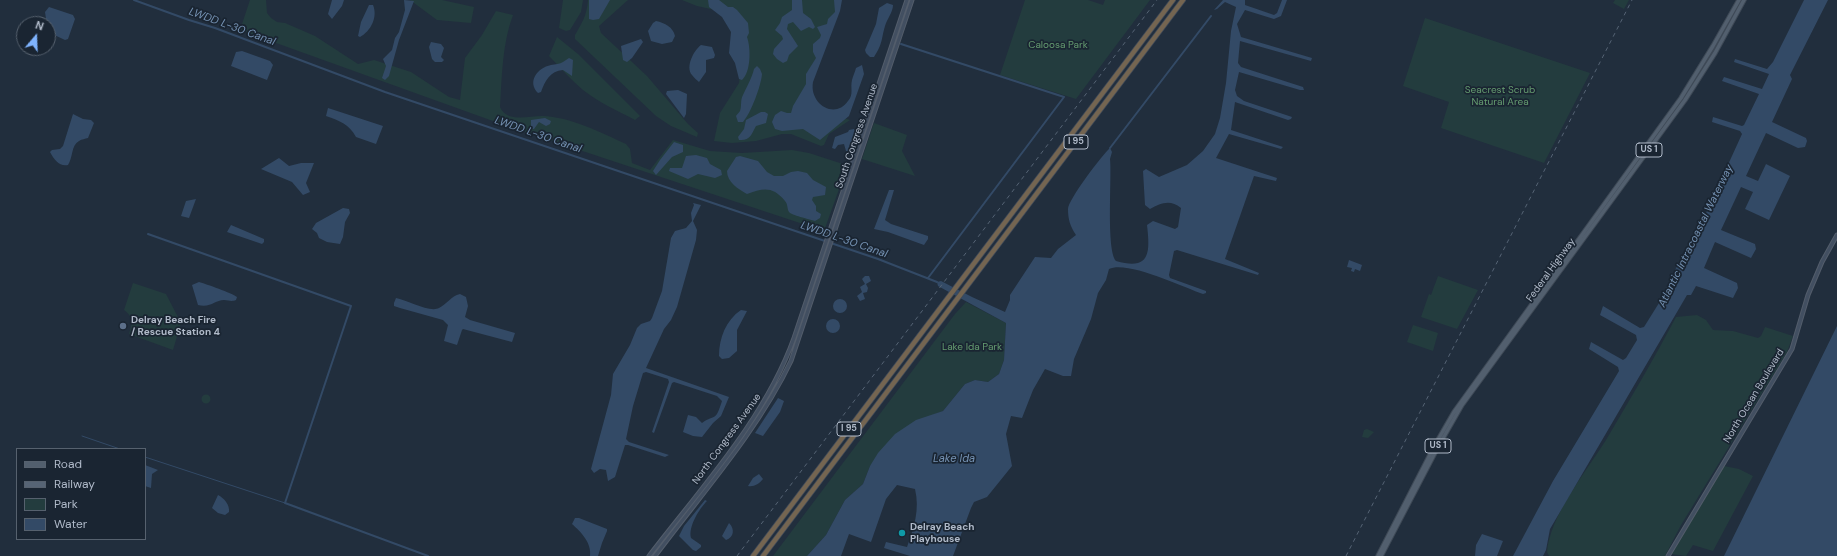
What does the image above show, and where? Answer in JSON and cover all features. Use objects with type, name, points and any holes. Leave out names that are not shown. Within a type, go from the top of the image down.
[{"type":"highway","name":"I 95","points":[[753,556],[1173,0]]},
{"type":"highway","name":"I 95","points":[[763,556],[1183,0]]},
{"type":"main road","name":"South Congress Avenue","points":[[814,275],[907,0]]},
{"type":"main road","name":"South Congress Avenue","points":[[819,277],[912,0]]},
{"type":"main road","name":"US 1","points":[[1612,198],[1628,176],[1627,172],[1675,107],[1704,62],[1739,0]]},
{"type":"main road","name":"Federal Highway","points":[[1416,484],[1442,436],[1469,395],[1478,377],[1596,222],[1612,198],[1675,114],[1709,62],[1744,0]]},
{"type":"main road","points":[[1709,54],[1709,62]]},
{"type":"main road","points":[[1704,62],[1704,70]]},
{"type":"main road","name":"Federal Highway","points":[[1378,556],[1416,484],[1437,449],[1447,423],[1528,314],[1533,302],[1596,214],[1612,198]]},
{"type":"main road","points":[[1596,214],[1596,222]]},
{"type":"main road","name":"North Ocean Boulevard","points":[[1668,556],[1792,349],[1808,295],[1821,264],[1837,235]]},
{"type":"main road","name":"North Congress Avenue","points":[[649,556],[751,421],[771,391],[786,358],[814,275]]},
{"type":"main road","name":"North Congress Avenue","points":[[655,556],[755,424],[775,393],[791,361],[819,277]]},
{"type":"main road","points":[[751,421],[755,424]]},
{"type":"main road","points":[[1381,556],[1415,491],[1416,484]]},
{"type":"main road","points":[[1394,524],[1395,529]]},
{"type":"green space","points":[[250,0],[266,0],[267,13],[271,18],[277,22],[285,23],[315,36],[358,64],[374,60],[411,72],[449,97],[460,100],[465,58],[482,35],[496,11],[513,15],[509,26],[505,49],[500,107],[503,112],[508,115],[518,118],[542,116],[553,117],[585,126],[626,144],[630,149],[632,163],[650,170],[673,140],[710,151],[742,153],[792,150],[809,153],[846,165],[847,167],[824,231],[504,125],[240,30]]},
{"type":"green space","points":[[410,0],[442,0],[474,7],[471,23],[437,20]]},
{"type":"green space","points":[[563,0],[583,0],[581,12],[570,30],[566,31],[559,28]]},
{"type":"green space","points":[[588,0],[628,0],[599,26],[601,33],[647,76],[688,124],[698,133],[697,137],[671,126],[656,116],[575,39],[575,35],[585,15]]},
{"type":"green space","points":[[682,0],[841,0],[806,98],[814,108],[850,120],[829,134],[824,145],[821,146],[791,134],[782,134],[756,141],[732,143],[714,141],[720,113],[739,83],[744,43],[720,11],[697,6]]},
{"type":"green space","name":"Caloosa Park","points":[[1025,0],[1088,0],[1103,5],[1105,0],[1150,0],[1076,99],[1000,75]]},
{"type":"green space","points":[[1615,0],[1629,0],[1624,9],[1613,3]]},
{"type":"green space","name":"Seacrest Scrub Natural Area","points":[[1425,18],[1590,73],[1544,163],[1441,128],[1449,102],[1403,86]]},
{"type":"green space","points":[[557,37],[578,54],[640,116],[635,120],[615,110],[583,90],[574,82],[549,56]]},
{"type":"green space","points":[[874,123],[907,135],[902,151],[915,176],[862,159]]},
{"type":"green space","points":[[1438,276],[1478,290],[1457,329],[1421,317],[1429,294],[1431,295]]},
{"type":"green space","points":[[133,283],[166,294],[181,323],[173,350],[129,334],[131,318],[124,310]]},
{"type":"green space","name":"Lake Ida Park","points":[[966,302],[1006,323],[1004,360],[999,374],[988,382],[975,380],[965,384],[943,411],[933,415],[870,466],[863,484],[845,500],[826,535],[807,556],[773,556],[955,314]]},
{"type":"green space","points":[[1697,315],[1706,320],[1713,330],[1733,331],[1758,338],[1761,336],[1765,327],[1793,336],[1787,352],[1681,525],[1665,556],[1549,556],[1547,552],[1550,538],[1562,509],[1570,494],[1606,440],[1651,364],[1676,317]]},
{"type":"green space","points":[[1413,325],[1438,333],[1433,351],[1407,342]]},
{"type":"green space","points":[[206,394],[211,399],[206,404],[201,399]]},
{"type":"green space","points":[[1367,429],[1374,432],[1368,438],[1362,437],[1364,430]]},
{"type":"green space","points":[[1724,466],[1739,469],[1753,476],[1713,551],[1693,545],[1686,556],[1671,554]]},
{"type":"water","points":[[332,0],[344,0],[342,6],[332,19],[328,14]]},
{"type":"water","points":[[404,0],[414,1],[399,40],[389,76],[385,80],[382,78],[386,66],[383,59],[392,50],[395,38],[399,32],[405,10]]},
{"type":"water","points":[[589,0],[610,0],[599,19],[589,19]]},
{"type":"water","points":[[708,0],[719,0],[728,7],[733,7],[748,23],[749,33],[747,37],[749,47],[749,66],[742,80],[739,79],[735,63],[729,53],[731,32],[722,17],[709,7]]},
{"type":"water","points":[[792,0],[802,0],[803,13],[811,19],[815,27],[813,29],[809,27],[801,31],[793,22],[788,24],[787,29],[798,46],[789,55],[787,61],[783,63],[773,54],[774,49],[783,39],[782,36],[775,30],[782,17],[792,10]]},
{"type":"water","points":[[834,0],[842,0],[840,11],[813,82],[813,90],[815,97],[824,107],[836,109],[843,107],[851,96],[852,80],[856,68],[862,65],[864,74],[849,116],[820,140],[803,129],[782,131],[775,129],[772,122],[775,115],[781,111],[791,113],[793,106],[806,84],[806,74],[816,58],[813,52],[813,44],[820,38],[821,35],[817,27],[827,24],[828,19],[835,12]]},
{"type":"water","name":"Lake Ida","points":[[1223,0],[1245,0],[1245,5],[1274,15],[1277,13],[1282,0],[1287,0],[1281,16],[1274,19],[1245,10],[1237,24],[1241,37],[1312,58],[1311,61],[1240,41],[1238,63],[1241,67],[1303,87],[1304,90],[1239,72],[1235,90],[1237,96],[1244,101],[1292,117],[1288,120],[1235,102],[1231,130],[1283,147],[1281,149],[1229,134],[1216,158],[1277,178],[1276,181],[1254,176],[1225,259],[1259,273],[1258,275],[1177,250],[1174,251],[1169,275],[1170,278],[1206,291],[1206,293],[1203,294],[1141,271],[1117,267],[1109,269],[1106,280],[1098,293],[1091,319],[1074,359],[1071,376],[1063,376],[1045,369],[1033,390],[1022,418],[1011,416],[1006,434],[1012,466],[987,497],[974,502],[953,556],[910,556],[884,548],[886,542],[907,547],[916,518],[917,504],[915,489],[897,485],[886,499],[871,542],[849,534],[841,556],[807,556],[826,535],[845,500],[863,484],[870,466],[878,453],[895,434],[916,420],[943,411],[965,384],[975,380],[988,382],[999,374],[1004,360],[1006,323],[938,286],[937,282],[941,281],[1005,312],[1010,300],[1010,295],[1035,257],[1051,258],[1058,249],[1076,235],[1069,219],[1069,204],[1086,178],[1110,148],[1112,152],[1110,159],[1110,228],[1113,254],[1116,261],[1136,263],[1142,261],[1146,257],[1148,251],[1147,225],[1153,221],[1175,229],[1178,227],[1181,208],[1177,205],[1166,203],[1150,209],[1145,205],[1143,171],[1146,169],[1159,177],[1187,165],[1203,151],[1215,134],[1220,118],[1226,83],[1231,31],[1236,7],[1225,2],[1214,10]]},
{"type":"water","name":"Atlantic Intracoastal Waterway","points":[[1804,0],[1828,0],[1790,75],[1792,79],[1772,122],[1806,138],[1807,141],[1805,147],[1798,148],[1766,133],[1746,176],[1758,181],[1766,164],[1790,176],[1769,220],[1745,209],[1753,192],[1741,187],[1721,230],[1755,244],[1756,249],[1751,258],[1715,242],[1704,268],[1737,283],[1738,288],[1733,298],[1696,286],[1691,295],[1687,295],[1550,529],[1546,550],[1543,556],[1513,556],[1553,481],[1619,371],[1618,367],[1589,349],[1591,342],[1623,360],[1626,358],[1637,340],[1636,335],[1600,315],[1603,306],[1640,328],[1644,327],[1659,303],[1680,260],[1685,259],[1742,134],[1740,131],[1712,122],[1713,117],[1742,126],[1744,125],[1759,94],[1722,81],[1724,77],[1762,89],[1769,74],[1734,62],[1735,59],[1767,69],[1773,62]]},
{"type":"water","points":[[887,3],[893,5],[892,10],[885,26],[879,48],[874,57],[870,57],[865,50],[876,24],[879,8]]},
{"type":"water","points":[[369,5],[373,5],[375,14],[374,19],[367,31],[360,37],[358,36],[361,22]]},
{"type":"water","points":[[49,7],[73,15],[75,19],[68,39],[65,40],[56,36],[56,16],[46,16],[45,12]]},
{"type":"water","points":[[656,21],[665,24],[672,30],[675,36],[672,42],[662,44],[651,41],[648,31]]},
{"type":"water","points":[[641,39],[643,42],[632,58],[627,62],[623,60],[621,46]]},
{"type":"water","points":[[431,42],[441,44],[444,48],[441,57],[444,60],[442,62],[435,62],[432,59],[429,47]]},
{"type":"water","points":[[701,45],[712,47],[715,55],[714,58],[706,60],[706,72],[699,82],[692,75],[689,68],[693,55]]},
{"type":"water","points":[[242,51],[270,61],[273,65],[267,80],[231,66],[236,52]]},
{"type":"water","points":[[569,58],[573,60],[572,76],[563,70],[551,74],[546,80],[541,92],[538,93],[533,84],[535,76],[538,72],[551,65],[562,63]]},
{"type":"water","points":[[757,66],[762,74],[758,92],[746,118],[743,122],[738,122],[736,116],[740,111],[742,97],[754,69]]},
{"type":"water","points":[[678,90],[687,94],[686,114],[684,118],[666,94],[667,91]]},
{"type":"water","points":[[328,108],[383,126],[376,144],[356,137],[344,124],[326,116]]},
{"type":"water","points":[[761,112],[768,114],[766,123],[756,126],[746,140],[739,140],[738,137],[744,129],[746,120]]},
{"type":"water","points":[[73,114],[83,119],[91,120],[94,123],[88,138],[80,140],[76,143],[68,165],[62,165],[55,160],[50,152],[52,150],[60,149],[63,146]]},
{"type":"water","points":[[545,118],[551,121],[550,124],[546,126],[539,122],[534,129],[531,129],[531,120]]},
{"type":"water","points":[[854,129],[856,134],[849,152],[846,151],[844,144],[838,145],[835,149],[832,148],[835,137]]},
{"type":"water","points":[[674,142],[683,145],[683,152],[672,157],[656,175],[653,171]]},
{"type":"water","points":[[696,155],[707,158],[710,164],[721,170],[722,175],[715,178],[698,174],[688,179],[669,171],[670,168],[682,168],[686,156]]},
{"type":"water","points":[[740,156],[758,161],[767,172],[774,176],[783,176],[791,172],[798,171],[807,173],[813,180],[826,187],[825,195],[813,197],[812,200],[816,206],[816,211],[821,214],[820,218],[815,221],[790,213],[788,211],[787,204],[781,196],[772,191],[758,190],[747,194],[737,187],[729,179],[727,171],[736,157]]},
{"type":"water","points":[[279,158],[289,166],[301,163],[314,163],[306,183],[310,192],[303,195],[292,182],[261,169]]},
{"type":"water","points":[[889,190],[894,190],[885,220],[891,224],[928,236],[928,239],[924,245],[888,232],[874,229]]},
{"type":"water","points":[[196,199],[189,218],[181,216],[186,201]]},
{"type":"water","points":[[693,203],[701,205],[693,221],[697,230],[696,240],[677,307],[671,320],[664,329],[646,368],[729,397],[721,416],[713,423],[702,437],[693,436],[683,432],[688,415],[696,417],[702,423],[716,415],[722,401],[717,396],[674,382],[672,383],[654,433],[652,432],[669,382],[668,379],[646,372],[643,373],[633,406],[626,439],[629,442],[669,455],[665,457],[625,445],[615,477],[608,481],[606,470],[600,469],[594,473],[591,469],[611,395],[613,374],[630,345],[637,328],[641,324],[650,321],[652,318],[662,291],[671,238],[675,231],[686,228],[692,221],[691,213],[694,205]]},
{"type":"water","points":[[343,208],[349,209],[350,213],[345,222],[343,237],[340,244],[327,242],[319,238],[317,233],[312,229],[316,223]]},
{"type":"water","points":[[231,225],[264,239],[264,242],[262,244],[227,232]]},
{"type":"water","points":[[1349,260],[1362,265],[1360,271],[1355,269],[1354,272],[1351,271],[1352,268],[1347,267]]},
{"type":"water","points":[[865,276],[869,276],[871,281],[866,284],[868,288],[867,292],[863,293],[865,299],[860,301],[857,296],[862,292],[860,287],[865,284],[862,279]]},
{"type":"water","points":[[199,282],[234,295],[237,297],[236,300],[221,300],[210,305],[198,305],[192,285]]},
{"type":"water","points":[[460,294],[466,297],[468,306],[465,317],[470,320],[515,333],[512,342],[463,329],[457,345],[444,341],[448,325],[443,320],[394,306],[396,298],[424,308],[435,309],[442,307]]},
{"type":"water","points":[[840,299],[845,301],[847,306],[845,311],[840,313],[835,311],[833,306],[835,301]]},
{"type":"water","points":[[741,310],[747,311],[737,330],[737,351],[729,358],[722,359],[719,356],[719,349],[724,330],[731,319]]},
{"type":"water","points":[[833,319],[838,321],[840,326],[838,331],[833,333],[828,331],[826,326],[828,321]]},
{"type":"water","points":[[1837,326],[1837,556],[1724,556]]},
{"type":"water","points":[[778,398],[784,401],[780,412],[763,436],[755,433]]},
{"type":"water","points":[[146,465],[158,470],[152,474],[151,488],[146,486]]},
{"type":"water","points":[[759,474],[763,479],[754,486],[748,486],[753,478]]},
{"type":"water","points":[[218,495],[228,504],[229,512],[225,515],[218,513],[212,508]]},
{"type":"water","points":[[705,500],[707,501],[698,513],[690,534],[691,538],[701,545],[701,547],[696,551],[693,550],[679,536],[684,526]]},
{"type":"water","points":[[575,518],[579,518],[607,529],[598,556],[590,556],[588,542],[572,524]]},
{"type":"water","points":[[729,523],[733,533],[729,539],[726,540],[722,536]]},
{"type":"water","points":[[1482,534],[1503,541],[1497,556],[1475,556],[1476,545]]},
{"type":"waterway","name":"LWDD L-30 Canal","points":[[134,0],[215,28],[385,92],[878,259],[937,282]]},
{"type":"waterway","points":[[1110,148],[1211,16]]},
{"type":"waterway","points":[[901,44],[1064,97],[928,278]]},
{"type":"waterway","points":[[148,234],[351,306],[285,503],[428,556]]},
{"type":"waterway","points":[[82,436],[117,448]]},
{"type":"waterway","points":[[146,457],[285,503]]},
{"type":"railway","points":[[737,556],[1157,0]]},
{"type":"railway","points":[[1346,556],[1632,0]]},
{"type":"place","name":"Delray Beach Fire / Rescue Station 4","points":[[123,326]]},
{"type":"place","name":"Delray Beach Playhouse","points":[[902,533]]}]
